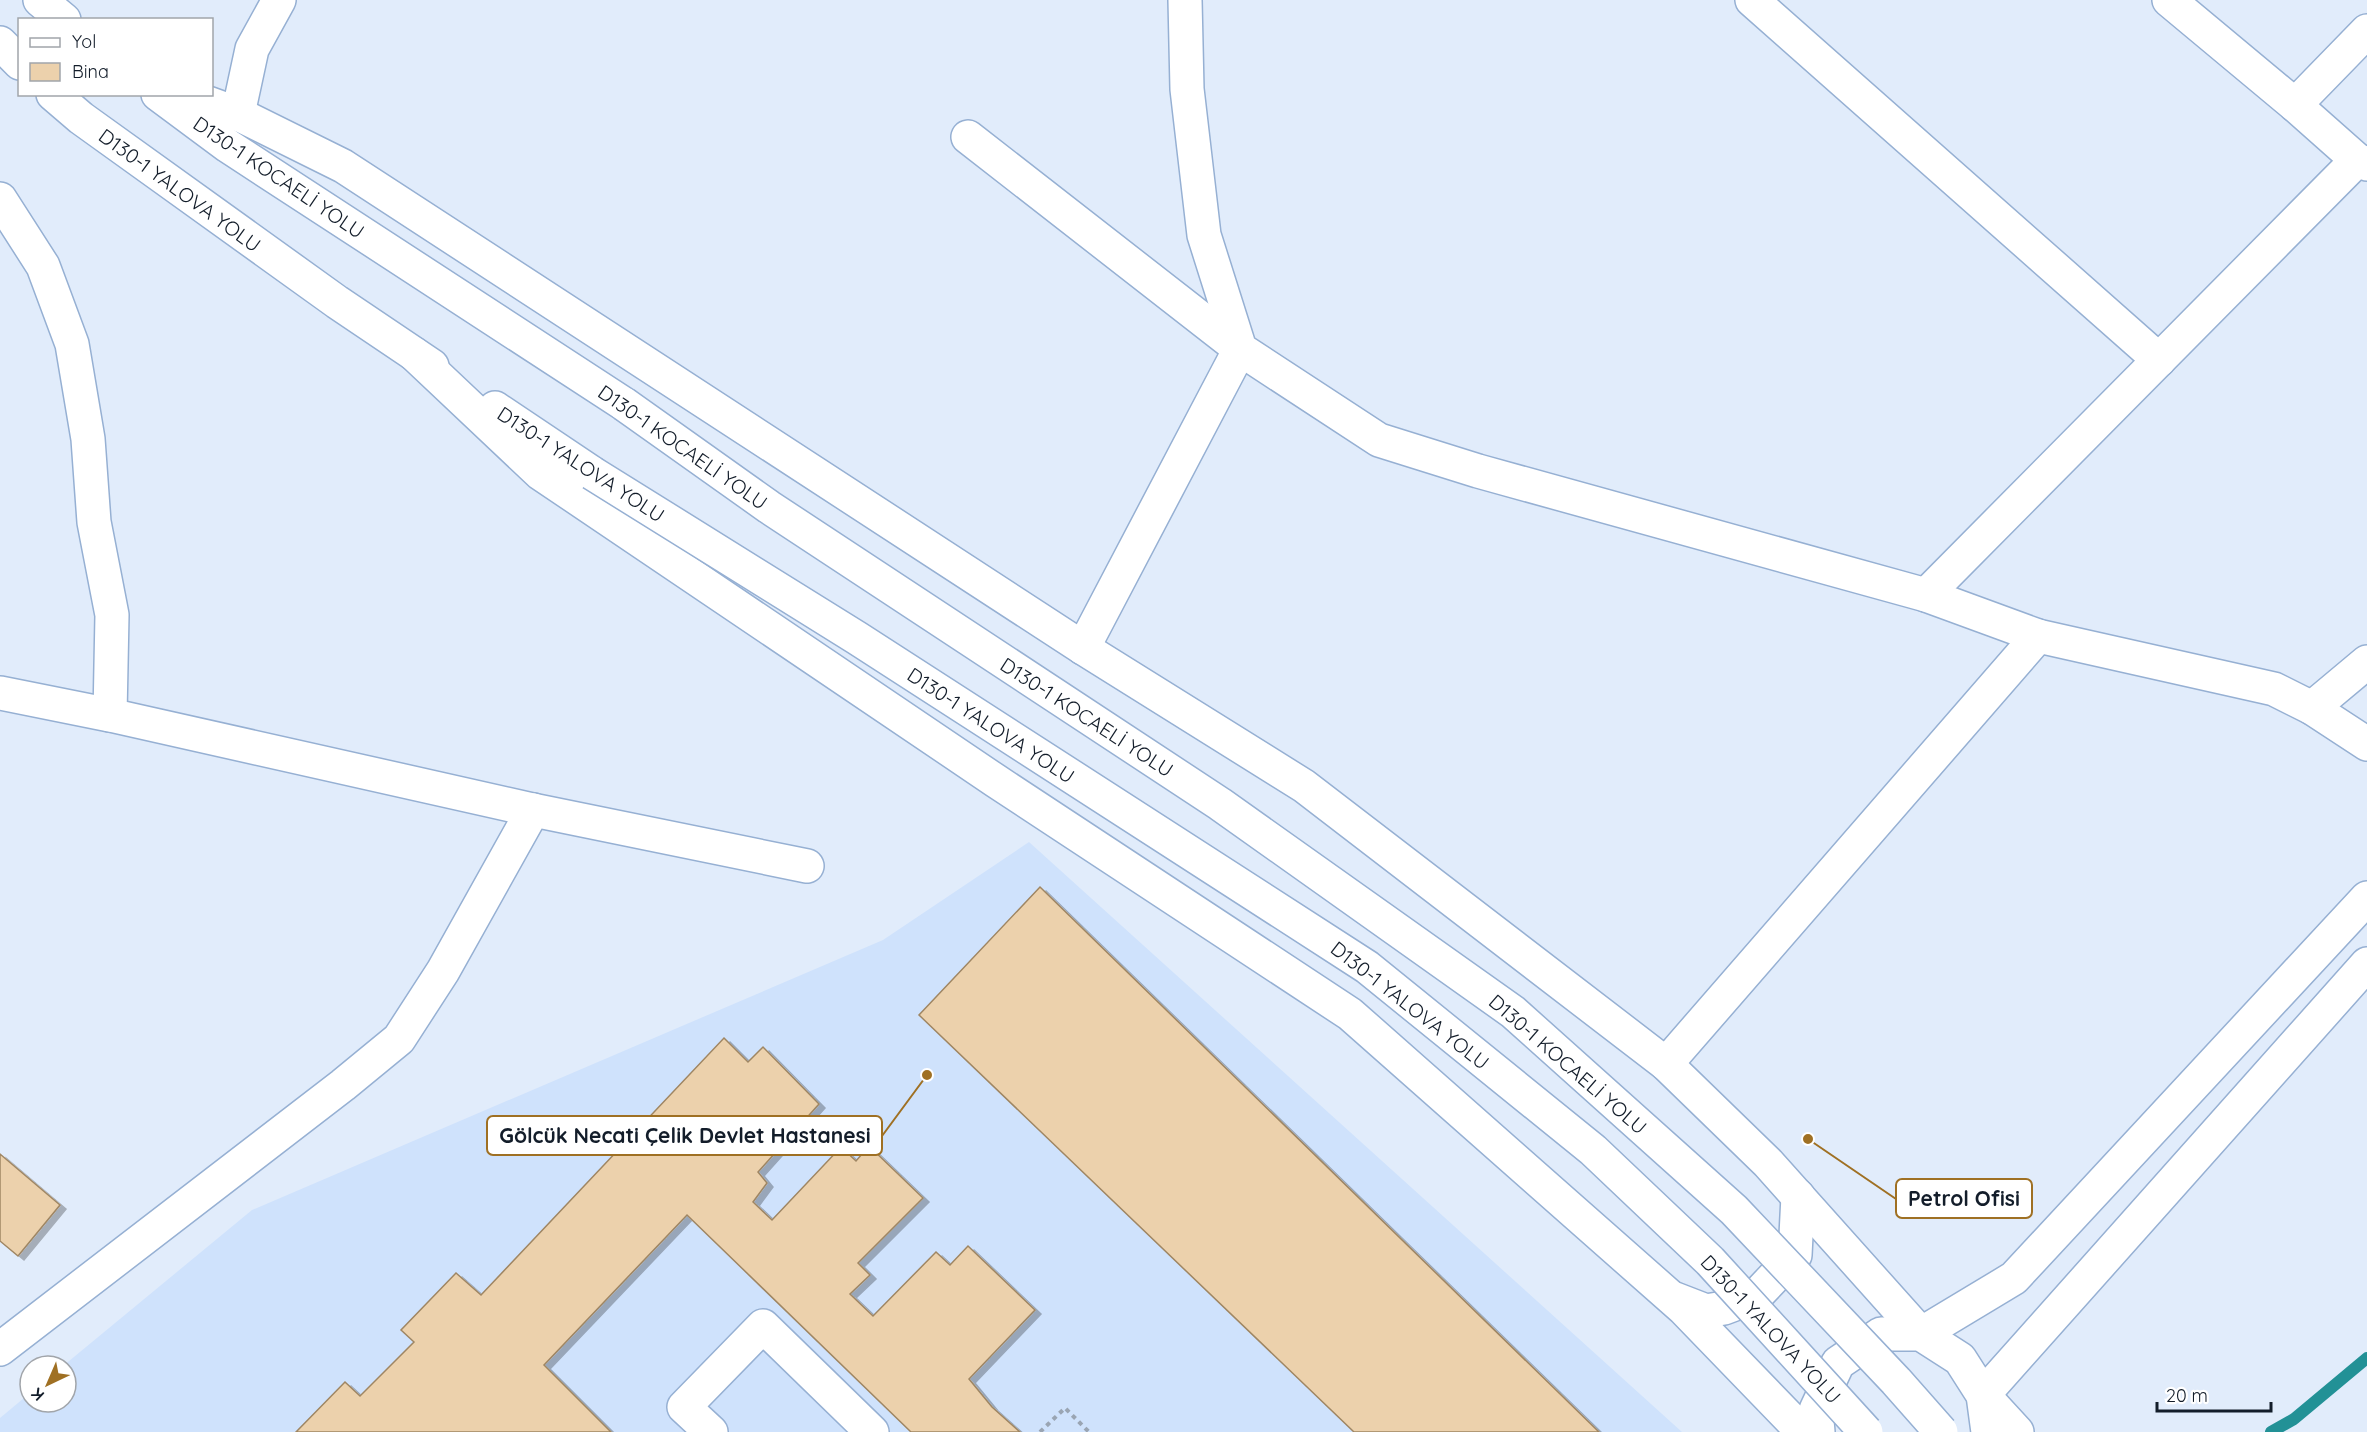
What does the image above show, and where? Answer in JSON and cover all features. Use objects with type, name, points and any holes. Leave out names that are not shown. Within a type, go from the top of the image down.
[{"type":"main road","points":[[40,0],[62,18]]},
{"type":"main road","points":[[238,114],[252,49],[279,0]]},
{"type":"main road","points":[[1083,648],[1240,349],[1204,234],[1187,89],[1185,0]]},
{"type":"main road","points":[[1752,0],[2159,360]]},
{"type":"main road","points":[[1926,596],[2159,360],[2362,162],[2169,0]]},
{"type":"main road","points":[[2295,105],[2367,32]]},
{"type":"main road","points":[[0,43],[18,61]]},
{"type":"main road","name":"D130-1 YALOVA YOLU","points":[[55,96],[90,125],[328,295],[592,474],[857,638],[1367,967],[1593,1150],[1710,1261],[1866,1432]]},
{"type":"main road","name":"D130-1 KOCAELİ YOLU","points":[[161,96],[228,146],[624,404],[769,507],[1221,804],[1513,1012],[1734,1210],[1896,1380],[1941,1432]]},
{"type":"main road","points":[[188,96],[238,114],[343,166],[1083,648],[1304,786],[1666,1064],[1768,1163],[1921,1334],[1960,1359],[1983,1395],[2017,1432]]},
{"type":"main road","points":[[968,137],[1240,349],[1379,440],[1478,471],[1926,596],[2038,636],[2274,689],[2312,708],[2367,744]]},
{"type":"main road","points":[[0,199],[43,266],[72,344],[88,439],[94,522],[112,615],[110,715]]},
{"type":"main road","points":[[414,354],[540,472],[996,781],[1350,1014],[1673,1299],[1803,1432]]},
{"type":"main road","points":[[1666,1064],[2038,636]]},
{"type":"main road","points":[[2312,708],[2367,662]]},
{"type":"main road","points":[[0,693],[110,715],[533,810],[807,866]]},
{"type":"main road","points":[[0,1349],[399,1040],[443,971],[533,810]]},
{"type":"main road","points":[[1818,1432],[1816,1410],[1838,1363],[1881,1334],[1921,1334],[2014,1278],[2367,898]]},
{"type":"main road","points":[[1988,1432],[1983,1395],[2367,964]]},
{"type":"main road","points":[[1673,1299],[1706,1311],[1724,1308],[1756,1296],[1795,1255],[1798,1196]]},
{"type":"main road","points":[[711,1432],[684,1407],[763,1326],[872,1432]]},
{"type":"path","points":[[1040,1432],[1065,1408],[1089,1432]]},
{"type":"shaded area","points":[[1029,842],[1682,1432],[0,1432],[0,1418],[18,1403],[18,1414],[78,1414],[78,1354],[252,1210],[883,940]]},
{"type":"building","points":[[1040,887],[1599,1432],[1354,1432],[919,1015]]},
{"type":"building","points":[[724,1038],[748,1062],[763,1047],[819,1104],[758,1172],[767,1183],[753,1202],[772,1220],[841,1147],[856,1161],[869,1146],[923,1198],[858,1263],[870,1275],[850,1294],[873,1316],[936,1252],[950,1265],[968,1246],[1035,1310],[969,1379],[992,1407],[1020,1432],[911,1432],[687,1215],[544,1365],[611,1432],[296,1432],[345,1382],[360,1396],[414,1342],[401,1330],[456,1273],[481,1295]]},
{"type":"building","points":[[0,1154],[60,1205],[18,1256],[0,1241]]},
{"type":"waterway","points":[[2271,1432],[2294,1419],[2367,1358]]},
{"type":"place","name":"Gölcük Necati Çelik Devlet Hastanesi","points":[[927,1075]]},
{"type":"place","name":"Petrol Ofisi","points":[[1808,1139]]}]
